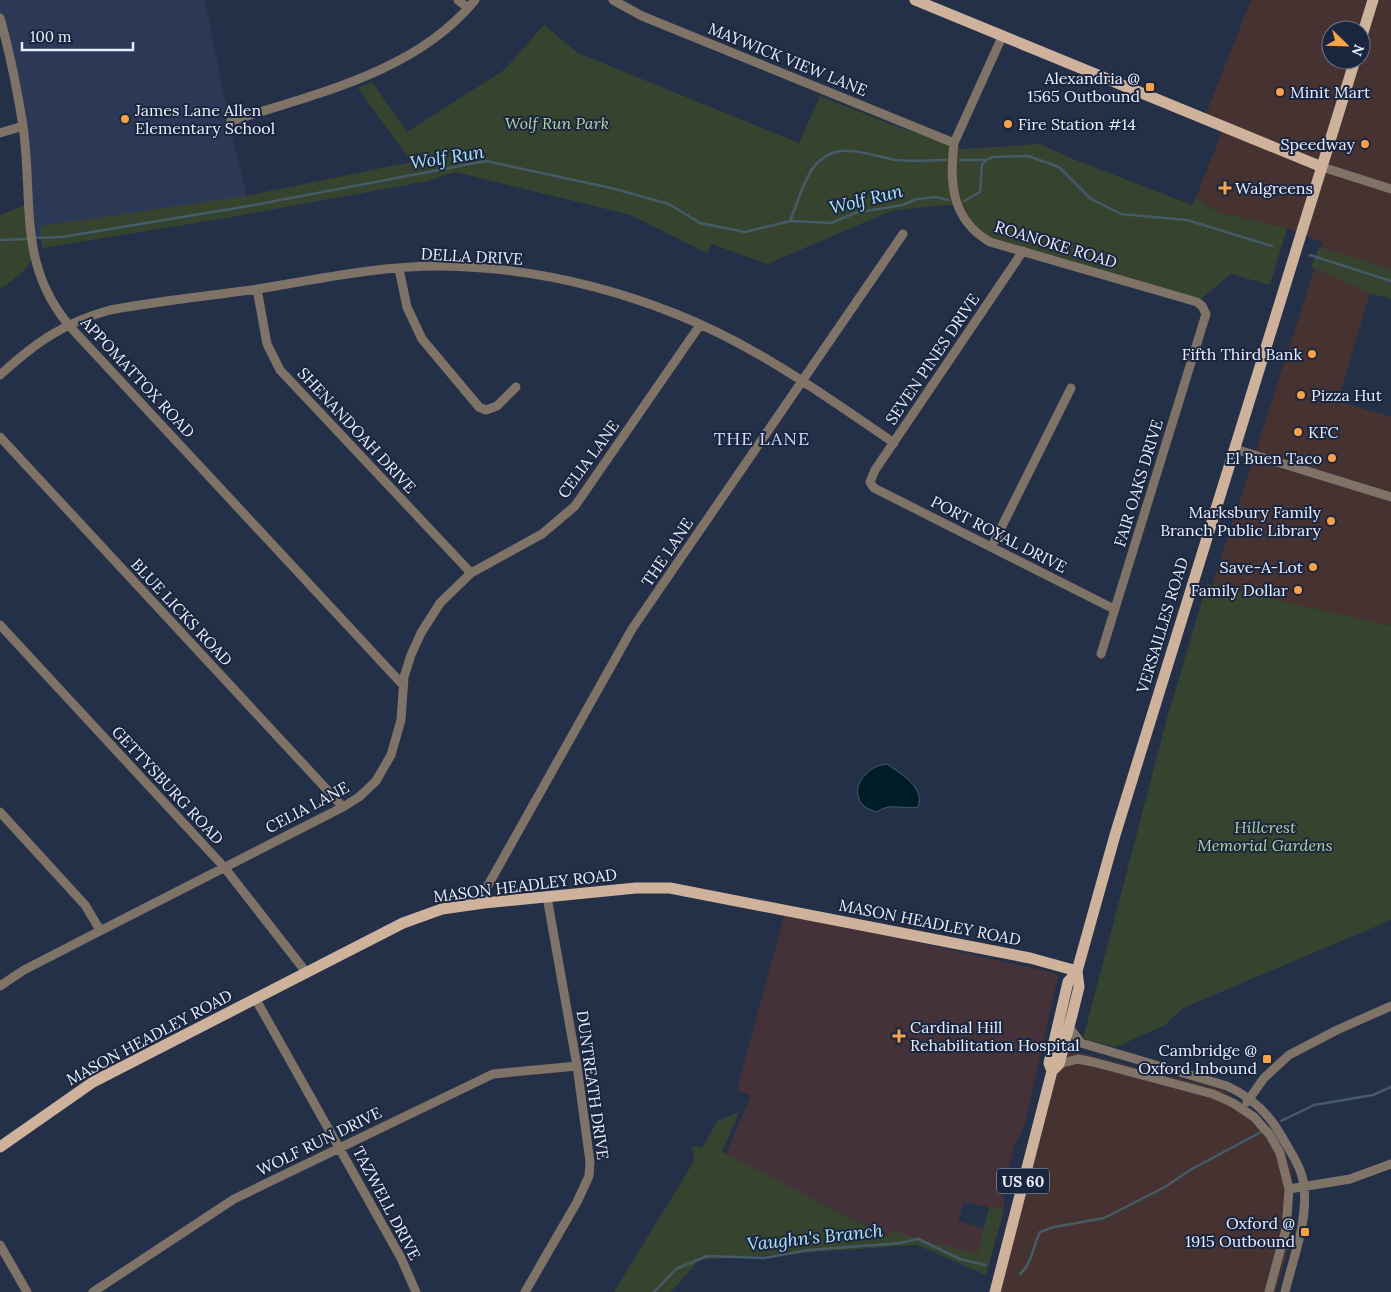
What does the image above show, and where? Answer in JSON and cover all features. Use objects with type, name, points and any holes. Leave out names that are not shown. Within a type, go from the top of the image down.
[{"type":"main road","points":[[915,0],[1322,167]]},
{"type":"main road","points":[[1367,20],[1373,0]]},
{"type":"main road","name":"VERSAILLES ROAD","points":[[995,1292],[1069,1027],[1079,987],[1077,971],[1115,834],[1351,70]]},
{"type":"main road","name":"MASON HEADLEY ROAD","points":[[0,1147],[93,1082],[306,972],[419,916],[442,909],[636,888],[683,889],[1030,958],[1077,971]]},
{"type":"main road","name":"VERSAILLES ROAD","points":[[1056,1068],[1049,1063],[1068,982],[1077,971]]},
{"type":"street","points":[[458,0],[468,8]]},
{"type":"street","points":[[231,121],[314,95],[400,59],[442,32],[475,0]]},
{"type":"street","name":"MAYWICK VIEW LANE","points":[[613,0],[642,16],[954,143]]},
{"type":"street","name":"APPOMATTOX ROAD","points":[[0,18],[22,126],[28,175],[32,247],[48,294],[68,324],[403,685]]},
{"type":"street","name":"ROANOKE ROAD","points":[[1002,37],[954,143],[954,183],[960,215],[971,228],[990,242],[1197,302],[1205,310],[1204,320]]},
{"type":"street","points":[[0,133],[22,126]]},
{"type":"street","points":[[1322,167],[1391,189]]},
{"type":"street","name":"THE LANE","points":[[484,903],[487,887],[632,629],[903,234]]},
{"type":"street","name":"SEVEN PINES DRIVE","points":[[871,485],[871,477],[875,470],[1023,251]]},
{"type":"street","name":"DELLA DRIVE","points":[[0,375],[40,341],[68,324],[97,314],[141,304],[399,269],[439,266],[538,275],[618,293],[700,325],[802,379],[894,443]]},
{"type":"street","points":[[399,269],[407,307],[422,339],[479,407],[486,410],[496,406],[516,386]]},
{"type":"street","name":"SHENANDOAH DRIVE","points":[[257,289],[267,344],[280,370],[471,573]]},
{"type":"street","name":"FAIR OAKS DRIVE","points":[[1101,654],[1204,320]]},
{"type":"street","name":"CELIA LANE","points":[[0,986],[24,970],[100,930],[343,807],[359,797],[376,781],[391,755],[401,720],[403,685],[411,655],[421,633],[440,603],[471,573],[542,534],[575,506],[700,325]]},
{"type":"street","points":[[992,546],[1072,388]]},
{"type":"street","name":"BLUE LICKS ROAD","points":[[0,437],[343,807]]},
{"type":"street","points":[[1235,449],[1391,497]]},
{"type":"street","name":"PORT ROYAL DRIVE","points":[[871,485],[1114,609]]},
{"type":"street","name":"GETTYSBURG ROAD","points":[[0,625],[224,868],[306,972]]},
{"type":"street","points":[[0,812],[85,905],[100,930]]},
{"type":"street","name":"DUNTREATH DRIVE","points":[[524,1292],[577,1202],[589,1176],[589,1142],[547,897]]},
{"type":"street","name":"TAZWELL DRIVE","points":[[255,998],[401,1258],[416,1292]]},
{"type":"street","points":[[1243,1108],[1264,1078],[1289,1055],[1337,1030],[1391,1006]]},
{"type":"street","points":[[1069,1027],[1081,1043],[1217,1081],[1249,1098],[1269,1116],[1292,1152],[1304,1186],[1302,1226],[1284,1292]]},
{"type":"street","points":[[1056,1068],[1078,1059],[1213,1094],[1243,1108],[1261,1124],[1276,1144],[1290,1189],[1286,1228],[1269,1292]]},
{"type":"street","name":"WOLF RUN DRIVE","points":[[93,1292],[234,1199],[493,1074],[577,1066]]},
{"type":"street","points":[[1290,1189],[1350,1179],[1391,1164]]},
{"type":"street","points":[[0,1245],[27,1292]]},
{"type":"shaded area","name":"James Lane Allen Elementary School","points":[[0,0],[205,0],[227,112],[249,206],[62,237],[30,238],[23,126],[0,18]]},
{"type":"shaded area","points":[[1251,0],[1391,0],[1391,299],[1370,293],[1338,401],[1391,417],[1391,626],[1212,586],[1323,243],[1287,228],[1217,212],[1196,197],[1224,127],[1204,119]]},
{"type":"shaded area","points":[[887,764],[915,787],[918,793],[918,807],[887,807],[877,812],[865,807],[858,793],[858,786],[861,780],[872,769]]},
{"type":"shaded area","name":"Cardinal Hill Rehabilitation Hospital","points":[[785,913],[1054,973],[1058,976],[1025,1124],[1014,1146],[1004,1189],[1004,1210],[964,1202],[958,1221],[985,1229],[978,1258],[886,1236],[726,1154],[751,1096],[737,1089]]},
{"type":"shaded area","points":[[1057,1047],[1221,1089],[1260,1116],[1292,1168],[1292,1236],[1276,1292],[995,1292]]},
{"type":"green space","name":"Wolf Run Park","points":[[544,25],[578,53],[799,143],[820,96],[893,125],[962,149],[1040,144],[1073,159],[1192,205],[1196,197],[1217,212],[1287,228],[1270,285],[1231,274],[1197,302],[982,237],[957,204],[891,211],[767,264],[712,244],[707,253],[631,215],[455,172],[428,181],[226,218],[42,248],[40,226],[245,196],[411,162],[358,88],[372,82],[407,132],[504,70]]},
{"type":"green space","points":[[28,204],[33,255],[27,268],[0,290],[0,215]]},
{"type":"green space","points":[[1319,247],[1391,269],[1391,299],[1370,293],[1311,267]]},
{"type":"green space","name":"Hillcrest Memorial Gardens","points":[[1207,584],[1391,626],[1391,920],[1183,1008],[1165,1025],[1116,1047],[1083,1039],[1166,722]]},
{"type":"green space","points":[[739,1112],[722,1152],[886,1236],[894,1231],[927,1242],[978,1253],[989,1207],[1004,1210],[986,1275],[917,1245],[699,1260],[671,1292],[614,1292],[694,1161],[692,1146],[702,1148],[717,1121]]},
{"type":"waterway","points":[[790,221],[811,171],[830,154],[850,151],[902,161],[946,160]]},
{"type":"waterway","name":"Wolf Run","points":[[964,201],[980,192],[982,165],[986,160],[993,157],[1028,156],[1059,167],[1091,199],[1121,214],[1187,220],[1272,246]]},
{"type":"waterway","points":[[960,160],[986,160]]},
{"type":"waterway","name":"Wolf Run","points":[[34,238],[62,237],[249,206],[486,161],[611,188],[669,204],[700,223],[745,232],[790,221],[831,223],[855,213],[902,205],[917,199],[935,197],[948,200]]},
{"type":"waterway","name":"Wolf Run","points":[[0,240],[28,239]]},
{"type":"waterway","name":"Wolf Run","points":[[1310,255],[1391,281]]},
{"type":"waterway","name":"Vaughn's Branch","points":[[1281,1121],[1314,1105],[1373,1095],[1391,1087]]},
{"type":"waterway","name":"Vaughn's Branch","points":[[1020,1274],[1030,1260],[1040,1232],[1054,1227],[1104,1218],[1165,1187],[1190,1170],[1263,1131]]},
{"type":"waterway","name":"Vaughn's Branch","points":[[654,1292],[676,1269],[707,1256],[764,1258],[809,1250],[900,1243],[918,1239],[960,1259],[985,1265]]},
{"type":"place","name":"Alexandria @ 1565 Outbound","points":[[1150,87]]},
{"type":"place","name":"Minit Mart","points":[[1280,92]]},
{"type":"place","name":"James Lane Allen Elementary School","points":[[125,119]]},
{"type":"place","name":"Fire Station #14","points":[[1008,124]]},
{"type":"place","name":"Speedway","points":[[1365,144]]},
{"type":"place","name":"Walgreens","points":[[1225,188]]},
{"type":"place","name":"Fifth Third Bank","points":[[1312,354]]},
{"type":"place","name":"Pizza Hut","points":[[1301,395]]},
{"type":"place","name":"KFC","points":[[1298,432]]},
{"type":"place","name":"El Buen Taco","points":[[1332,458]]},
{"type":"place","name":"Marksbury Family Branch Public Library","points":[[1331,521]]},
{"type":"place","name":"Save-A-Lot","points":[[1313,567]]},
{"type":"place","name":"Family Dollar","points":[[1298,590]]},
{"type":"place","name":"Cardinal Hill Rehabilitation Hospital","points":[[899,1036]]},
{"type":"place","name":"Cambridge @ Oxford Inbound","points":[[1267,1059]]},
{"type":"place","name":"Oxford @ 1915 Outbound","points":[[1305,1232]]},
{"type":"district","name":"THE LANE","points":[[762,438]]}]
